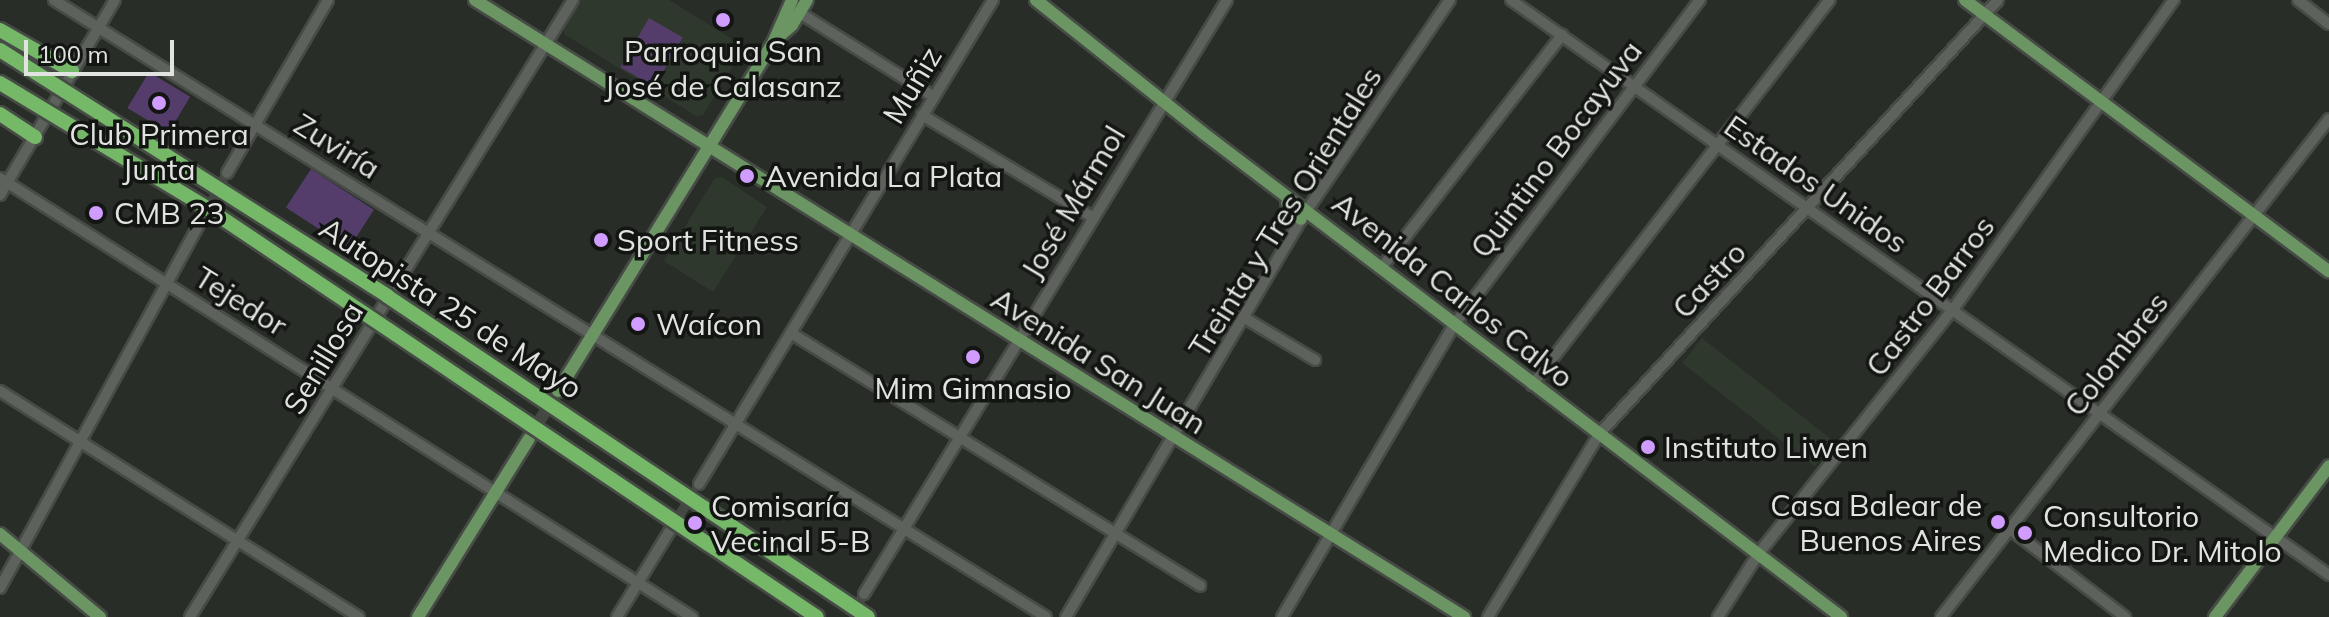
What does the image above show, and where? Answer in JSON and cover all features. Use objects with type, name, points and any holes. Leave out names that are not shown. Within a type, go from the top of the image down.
[{"type":"highway","points":[[0,30],[72,71]]},
{"type":"highway","name":"Autopista 25 de Mayo","points":[[0,50],[310,246],[868,617]]},
{"type":"highway","name":"Autopista 25 de Mayo","points":[[0,83],[207,208],[817,617]]},
{"type":"highway","points":[[0,114],[35,137]]},
{"type":"main road","name":"Avenida San Juan","points":[[475,0],[1464,617]]},
{"type":"main road","points":[[1036,0],[1163,100]]},
{"type":"main road","points":[[1965,0],[2329,271]]},
{"type":"main road","points":[[558,391],[774,41],[802,3]]},
{"type":"main road","name":"Avenida Carlos Calvo","points":[[1163,100],[1272,185],[1304,215],[1382,267],[1532,385],[1600,433],[1841,617]]},
{"type":"main road","points":[[418,617],[529,439]]},
{"type":"main road","points":[[2215,617],[2329,466]]},
{"type":"main road","points":[[0,534],[100,617]]},
{"type":"street","name":"Zuviría","points":[[54,0],[1046,617]]},
{"type":"street","points":[[0,195],[4,180],[35,137],[115,0]]},
{"type":"street","points":[[227,173],[328,0]]},
{"type":"street","name":"Senillosa","points":[[190,617],[573,0]]},
{"type":"street","name":"Muñiz","points":[[699,484],[993,0]]},
{"type":"street","name":"José Mármol","points":[[864,594],[1091,216],[1227,0]]},
{"type":"street","name":"Treinta y Tres Orientales","points":[[1066,617],[1304,215],[1450,0]]},
{"type":"street","name":"Estados Unidos","points":[[1511,0],[1954,308],[2100,415],[2329,575]]},
{"type":"street","name":"Quintino Bocayuva","points":[[1282,617],[1454,325],[1700,0]]},
{"type":"street","points":[[1532,385],[1830,0]]},
{"type":"street","name":"Castro","points":[[1488,617],[1600,433],[1998,0]]},
{"type":"street","name":"Castro Barros","points":[[1718,617],[1759,553],[1954,308],[2174,0]]},
{"type":"street","points":[[2298,0],[2329,24]]},
{"type":"street","points":[[802,3],[933,96]]},
{"type":"street","points":[[1382,267],[1562,35]]},
{"type":"street","points":[[922,115],[1091,216]]},
{"type":"street","name":"Colombres","points":[[1941,617],[2329,119]]},
{"type":"street","name":"Tejedor","points":[[4,180],[692,617]]},
{"type":"street","points":[[0,588],[202,219]]},
{"type":"street","points":[[1243,317],[1315,360]]},
{"type":"street","points":[[791,333],[1200,586]]},
{"type":"street","points":[[0,391],[359,617]]},
{"type":"street","points":[[2010,529],[2125,617]]},
{"type":"street","points":[[617,617],[669,532]]},
{"type":"shaded area","points":[[580,0],[669,0],[732,39],[726,52],[732,68],[703,115],[696,116],[564,34],[563,27]]},
{"type":"shaded area","points":[[649,18],[683,38],[654,87],[620,67]]},
{"type":"shaded area","name":"Club Primera Junta","points":[[149,72],[190,97],[169,133],[127,108]]},
{"type":"shaded area","points":[[311,169],[374,210],[349,248],[286,208]]},
{"type":"shaded area","points":[[722,177],[767,207],[713,292],[664,261],[714,179]]},
{"type":"shaded area","points":[[1702,338],[1834,441],[1815,467],[1682,363]]},
{"type":"tunnel","points":[[205,214],[227,173]]},
{"type":"tunnel","points":[[530,436],[558,391]]},
{"type":"tunnel","points":[[672,527],[699,484]]},
{"type":"tunnel","points":[[850,617],[864,594]]},
{"type":"place","name":"Parroquia San José de Calasanz","points":[[723,20]]},
{"type":"place","name":"Club Primera Junta","points":[[159,103]]},
{"type":"place","name":"Avenida La Plata","points":[[747,176]]},
{"type":"place","name":"CMB 23","points":[[96,213]]},
{"type":"place","name":"Sport Fitness","points":[[601,240]]},
{"type":"place","name":"Waícon","points":[[638,324]]},
{"type":"place","name":"Mim Gimnasio","points":[[973,357]]},
{"type":"place","name":"Instituto Liwen","points":[[1648,447]]},
{"type":"place","name":"Casa Balear de Buenos Aires","points":[[1998,522]]},
{"type":"place","name":"Comisaría Vecinal 5-B","points":[[695,523]]},
{"type":"place","name":"Consultorio Medico Dr. Mitolo","points":[[2025,533]]}]
